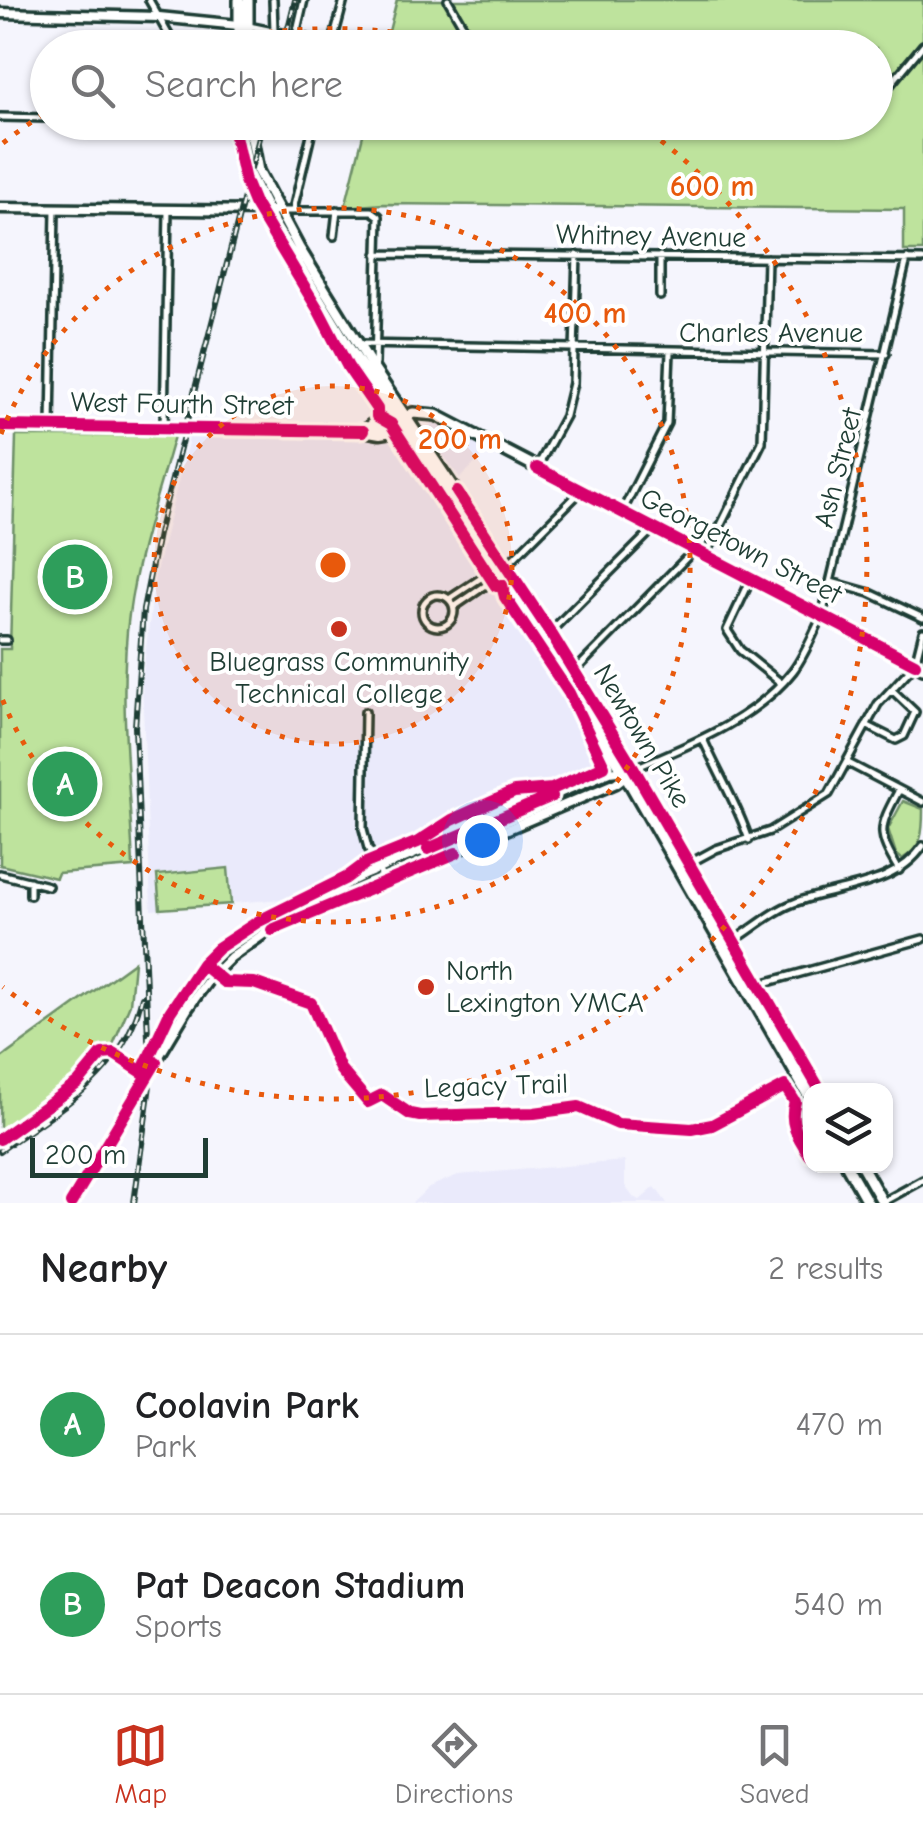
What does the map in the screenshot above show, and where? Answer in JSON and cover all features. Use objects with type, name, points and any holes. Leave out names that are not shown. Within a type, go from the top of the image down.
[{"type":"main road","points":[[240,0],[245,30]]},
{"type":"main road","points":[[243,30],[248,0]]},
{"type":"main road","points":[[0,13],[158,17],[244,24]]},
{"type":"main road","name":"Newtown Pike","points":[[242,140],[250,176],[375,372],[403,423]]},
{"type":"main road","name":"Newtown Pike","points":[[252,140],[272,211],[376,389],[503,568],[634,768],[816,1083]]},
{"type":"main road","points":[[0,208],[272,211]]},
{"type":"main road","points":[[363,431],[380,417],[382,408],[376,389]]},
{"type":"main road","name":"Georgetown Street","points":[[403,423],[423,412],[436,415],[919,666]]},
{"type":"main road","name":"West Fourth Street","points":[[0,426],[380,434],[403,423]]},
{"type":"main road","name":"Newtown Pike","points":[[572,674],[622,774],[803,1086]]},
{"type":"main road","points":[[262,934],[384,883],[634,768]]},
{"type":"main road","points":[[71,1203],[200,992],[225,962],[309,902],[378,869],[622,774]]},
{"type":"main road","points":[[851,1173],[868,1203]]},
{"type":"main road","points":[[866,1173],[882,1203]]},
{"type":"main road","points":[[859,1188],[870,1181]]},
{"type":"street","points":[[150,0],[166,30]]},
{"type":"street","points":[[244,24],[274,30],[273,0]]},
{"type":"street","points":[[297,30],[304,0]]},
{"type":"street","points":[[336,30],[344,0]]},
{"type":"street","points":[[448,0],[467,30]]},
{"type":"street","points":[[893,76],[923,45]]},
{"type":"street","points":[[0,117],[30,118]]},
{"type":"street","points":[[293,210],[310,140]]},
{"type":"street","points":[[50,427],[54,208]]},
{"type":"street","points":[[164,428],[168,210]]},
{"type":"street","points":[[334,236],[337,210]]},
{"type":"street","points":[[272,211],[377,213],[375,372]]},
{"type":"street","name":"Whitney Avenue","points":[[378,254],[923,260]]},
{"type":"street","points":[[537,468],[569,404],[575,350],[577,255]]},
{"type":"street","points":[[660,256],[660,296]]},
{"type":"street","points":[[706,556],[761,448],[767,258]]},
{"type":"street","name":"Ash Street","points":[[634,768],[703,739],[736,720],[794,670],[822,616],[907,259]]},
{"type":"street","name":"Charles Avenue","points":[[357,344],[886,354]]},
{"type":"street","points":[[622,512],[666,423],[670,352]]},
{"type":"street","points":[[454,607],[449,599],[437,595],[423,607],[424,618],[431,625],[442,627],[451,621],[454,607],[492,581],[582,491]]},
{"type":"street","points":[[547,635],[653,528]]},
{"type":"street","points":[[572,674],[695,550]]},
{"type":"street","points":[[449,599],[503,568]]},
{"type":"street","points":[[752,579],[727,630],[740,650],[781,683]]},
{"type":"street","points":[[830,582],[870,593],[923,618]]},
{"type":"street","points":[[688,864],[716,849],[770,832],[823,799],[835,787],[878,704],[919,666],[923,632]]},
{"type":"street","points":[[866,725],[896,740],[904,736],[915,712],[892,690]]},
{"type":"street","points":[[365,712],[363,828],[384,883]]},
{"type":"street","points":[[703,739],[749,840]]},
{"type":"street","points":[[848,763],[923,802]]},
{"type":"street","points":[[899,790],[881,828],[884,845],[899,870]]},
{"type":"street","points":[[724,948],[789,905],[899,870],[923,846]]},
{"type":"street","points":[[0,874],[48,886]]},
{"type":"street","points":[[30,882],[30,895]]},
{"type":"street","points":[[750,991],[923,940]]},
{"type":"street","points":[[882,1203],[923,1180]]},
{"type":"shaded area","points":[[435,420],[488,451],[460,478],[425,430]]},
{"type":"shaded area","name":"Bluegrass Community Technical College","points":[[190,434],[404,438],[578,703],[604,767],[295,898],[151,910],[142,682],[155,576]]},
{"type":"shaded area","points":[[625,1161],[625,1186],[633,1197],[640,1200],[655,1187],[667,1203],[412,1203],[429,1187],[458,1175]]},
{"type":"green space","points":[[397,0],[923,0],[923,251],[904,251],[904,209],[383,204],[345,207],[362,140],[893,140],[893,30],[389,30]]},
{"type":"green space","points":[[16,436],[174,436],[137,569],[126,645],[133,867],[58,873],[56,878],[0,865],[0,649],[10,649]]},
{"type":"green space","points":[[903,801],[923,809],[923,817],[918,844],[902,859],[896,854],[888,829]]},
{"type":"green space","points":[[228,868],[231,904],[160,909],[157,875]]},
{"type":"green space","points":[[134,962],[130,1004],[112,1047],[97,1048],[78,1076],[0,1133],[0,1059]]},
{"type":"railway","points":[[288,30],[295,0]]},
{"type":"railway","points":[[134,1203],[150,1085],[135,727],[143,610],[158,534],[258,140]]},
{"type":"railway","points":[[0,1151],[67,1104],[105,1069],[133,1024],[142,997]]},
{"type":"cycle path","points":[[202,964],[218,948],[259,921],[346,878],[366,863],[418,842],[452,820],[514,792],[552,789],[604,766],[569,693],[505,597],[502,585],[496,586],[391,424],[377,416],[377,409],[348,367],[254,203],[236,140]]},
{"type":"cycle path","points":[[0,426],[363,431]]},
{"type":"cycle path","points":[[537,468],[915,664]]},
{"type":"cycle path","points":[[457,492],[634,769],[816,1083]]},
{"type":"cycle path","points":[[428,849],[552,796]]},
{"type":"cycle path","points":[[272,930],[456,853]]},
{"type":"cycle path","name":"Legacy Trail","points":[[0,1139],[78,1083],[102,1054],[113,1053],[142,1072],[170,1012],[202,964],[224,982],[254,983],[311,1003],[340,1069],[368,1102],[382,1095],[410,1114],[420,1116],[534,1113],[579,1107],[618,1124],[692,1129],[712,1125],[785,1086],[795,1102],[795,1130],[803,1144]]},
{"type":"cycle path","points":[[71,1203],[156,1062]]},
{"type":"place","name":"Pat Deacon Stadium","points":[[75,577]]},
{"type":"place","name":"Bluegrass Community Technical College","points":[[339,629]]},
{"type":"place","name":"Coolavin Park","points":[[65,784]]},
{"type":"place","name":"North Lexington YMCA","points":[[426,987]]}]
